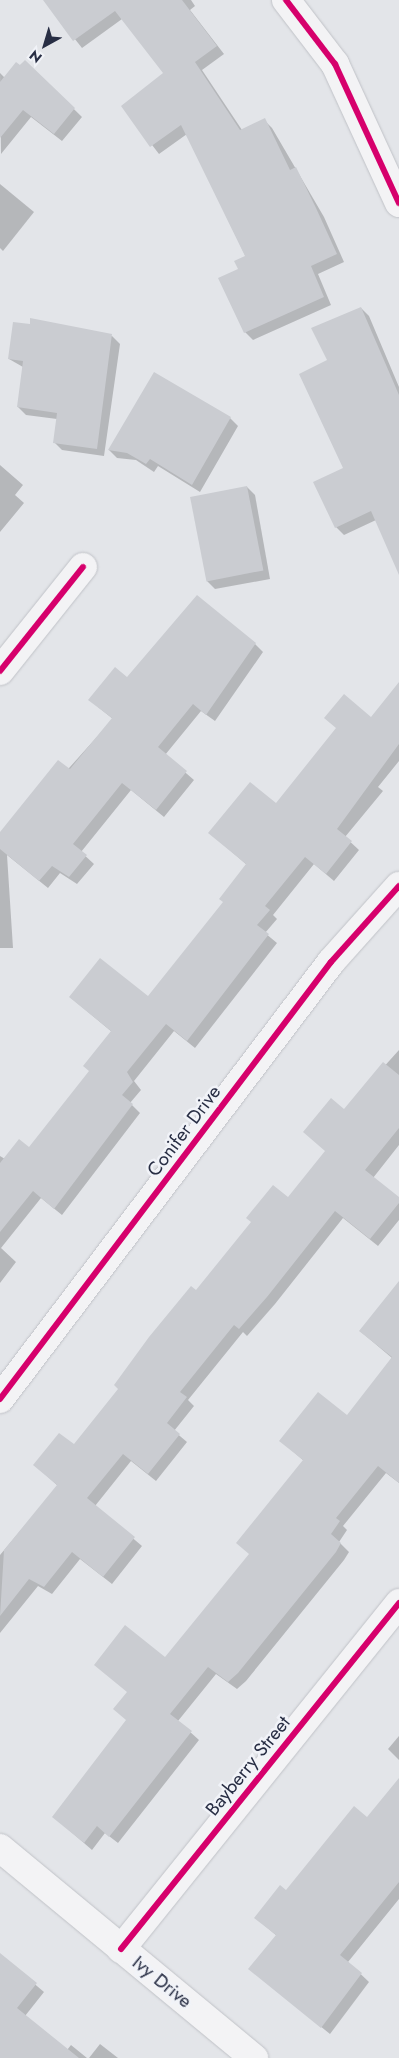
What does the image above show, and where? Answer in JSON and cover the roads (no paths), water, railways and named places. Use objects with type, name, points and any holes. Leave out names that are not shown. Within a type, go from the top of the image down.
[{"type":"street","points":[[286,0],[335,64],[399,203]]},
{"type":"street","points":[[0,671],[83,567]]},
{"type":"street","name":"Conifer Drive","points":[[0,1399],[325,970],[399,886]]},
{"type":"street","name":"Bayberry Street","points":[[121,1949],[399,1602]]},
{"type":"street","name":"Ivy Drive","points":[[0,1848],[254,2058]]}]
